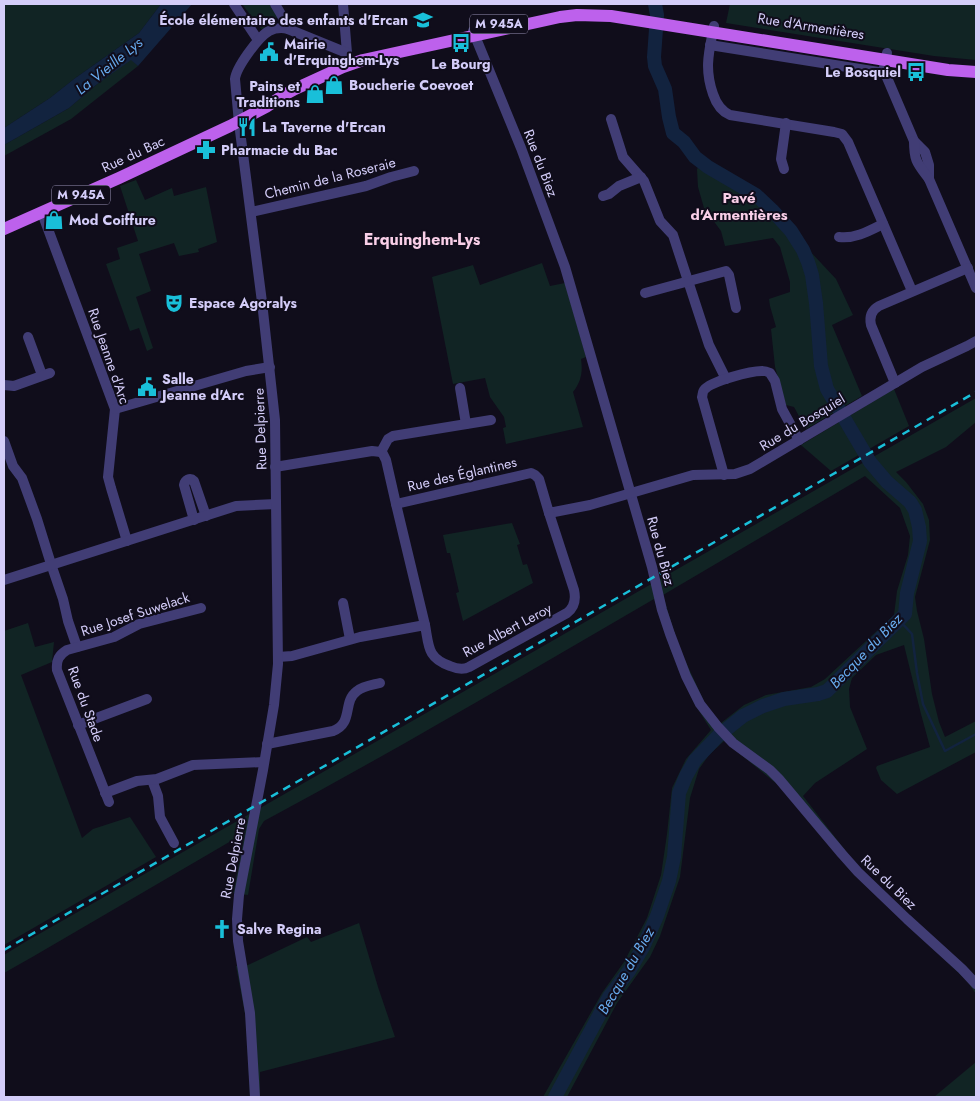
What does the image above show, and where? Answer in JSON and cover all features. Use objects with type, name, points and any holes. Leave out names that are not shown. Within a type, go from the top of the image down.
[{"type":"main road","name":"Rue d'Armentières","points":[[348,59],[474,33],[549,13],[576,10],[606,10],[713,29],[853,48],[886,62],[976,72]]},
{"type":"main road","name":"M 945A","points":[[238,118],[266,107],[348,59]]},
{"type":"main road","name":"Rue d'Armentières","points":[[886,62],[944,62],[976,65]]},
{"type":"main road","name":"Rue du Bac","points":[[4,229],[192,143],[238,118]]},
{"type":"street","points":[[234,4],[258,40],[271,30],[288,29],[348,59]]},
{"type":"street","points":[[275,4],[288,29]]},
{"type":"street","points":[[343,4],[348,59]]},
{"type":"street","points":[[713,29],[708,64],[709,79],[715,100],[722,110],[730,115],[786,123],[834,132],[844,136],[912,292]]},
{"type":"street","name":"Rue du Biez","points":[[474,33],[521,148],[563,260],[652,567],[662,610],[686,676],[697,698],[704,710],[727,737],[780,779],[854,868],[976,984]]},
{"type":"street","name":"Rue Delpierre","points":[[255,1097],[250,1013],[238,941],[237,920],[239,895],[274,705],[278,657],[275,414],[238,118],[235,75],[258,40]]},
{"type":"street","name":"Rue d'Armentières","points":[[710,45],[886,62]]},
{"type":"street","points":[[886,62],[914,141],[925,152],[928,160],[929,178],[976,288]]},
{"type":"street","points":[[611,119],[623,157],[641,177],[648,188],[660,222],[673,235],[709,345],[726,379]]},
{"type":"street","points":[[784,170],[781,163],[781,154],[786,123]]},
{"type":"street","name":"Chemin de la Roseraie","points":[[251,212],[366,186],[414,171]]},
{"type":"street","points":[[603,196],[641,177]]},
{"type":"street","name":"Rue Jeanne d'Arc","points":[[42,213],[115,409],[109,480],[127,541]]},
{"type":"street","points":[[839,237],[848,238],[856,236],[883,224]]},
{"type":"street","points":[[896,382],[871,324],[870,318],[873,311],[879,306],[968,268]]},
{"type":"street","points":[[645,293],[722,271],[727,272],[736,308]]},
{"type":"street","points":[[4,385],[14,386],[46,374],[28,337]]},
{"type":"street","name":"Rue du Bosquiel","points":[[630,494],[693,476],[735,474],[745,471],[928,363],[976,341]]},
{"type":"street","points":[[115,409],[246,371],[270,367]]},
{"type":"street","points":[[724,475],[702,397],[704,390],[709,386],[755,371],[764,371],[772,374],[782,409],[798,440]]},
{"type":"street","points":[[460,388],[466,424]]},
{"type":"street","points":[[381,452],[388,439],[393,436],[491,420]]},
{"type":"street","name":"Rue du Stade","points":[[4,441],[12,462],[22,478],[63,598],[68,621],[77,647],[67,650],[62,654],[57,661],[57,667],[107,797],[137,781],[152,780],[192,765],[264,762]]},
{"type":"street","points":[[275,467],[372,451],[381,452],[386,460],[396,504]]},
{"type":"street","name":"Rue des Églantines","points":[[424,625],[396,504],[531,473],[536,475],[538,479],[549,513]]},
{"type":"street","points":[[194,520],[184,487],[185,482],[188,480],[192,479],[194,481],[206,516]]},
{"type":"street","points":[[549,513],[630,494]]},
{"type":"street","points":[[4,580],[240,506],[276,504]]},
{"type":"street","name":"Rue Albert Leroy","points":[[424,625],[429,647],[434,658],[452,667],[466,669],[570,611],[574,606],[575,594],[549,513]]},
{"type":"street","points":[[343,603],[350,639]]},
{"type":"street","name":"Rue Josef Suwelack","points":[[77,647],[116,636],[139,624],[201,608]]},
{"type":"street","points":[[278,657],[292,656],[350,639],[424,625]]},
{"type":"street","points":[[267,744],[341,728],[350,700],[354,694],[365,686],[380,683]]},
{"type":"street","points":[[78,725],[147,699]]},
{"type":"street","points":[[152,780],[158,796],[160,817],[174,843]]},
{"type":"green space","points":[[4,4],[161,4],[139,33],[50,98],[4,128]]},
{"type":"green space","points":[[242,4],[272,4],[278,17],[262,30]]},
{"type":"green space","points":[[730,4],[973,4],[976,6],[976,60],[934,56],[726,23]]},
{"type":"green space","points":[[131,59],[138,66],[71,119],[4,156],[4,145],[69,108]]},
{"type":"green space","points":[[706,158],[763,197],[836,279],[853,315],[832,325],[862,396],[806,429],[794,407],[786,405],[775,367],[771,329],[776,327],[769,299],[790,292],[790,282],[780,247],[773,238],[725,246],[721,231],[704,208],[698,187],[697,169]]},
{"type":"green space","points":[[136,180],[145,200],[172,188],[174,196],[206,187],[217,242],[198,249],[199,252],[179,256],[174,243],[139,254],[151,291],[136,297],[153,348],[147,351],[139,328],[130,331],[106,264],[120,259],[117,248],[138,241],[120,186]]},
{"type":"green space","points":[[542,263],[550,286],[565,283],[586,357],[581,359],[581,377],[573,392],[583,427],[506,444],[503,428],[506,427],[504,417],[490,397],[485,378],[453,384],[432,277],[473,265],[480,285]]},
{"type":"green space","points":[[894,389],[909,426],[831,471],[801,445]]},
{"type":"green space","points":[[976,398],[976,422],[946,447],[896,472],[923,504],[929,520],[930,540],[915,597],[924,639],[932,694],[939,722],[945,737],[976,721],[976,752],[897,794],[881,780],[876,768],[877,766],[930,747],[904,645],[876,655],[852,678],[849,689],[850,707],[867,749],[815,783],[803,796],[859,868],[976,977],[976,994],[967,981],[848,868],[783,789],[724,741],[709,755],[699,769],[690,798],[680,877],[660,936],[650,957],[617,1003],[567,1097],[543,1097],[602,993],[624,962],[647,918],[661,875],[672,788],[686,759],[711,730],[694,703],[670,648],[654,599],[264,821],[259,829],[248,895],[233,893],[243,834],[4,973],[4,955],[25,942]],"holes":[[[865,476],[900,508],[910,536],[908,555],[897,591],[894,615],[825,679],[811,687],[766,695],[744,705],[721,723],[708,710],[678,645],[663,595]]]},
{"type":"green space","points":[[512,523],[520,544],[517,545],[523,565],[527,564],[533,583],[463,621],[456,593],[459,592],[450,553],[447,553],[443,535]]},
{"type":"green space","points":[[28,623],[35,647],[54,642],[52,662],[21,675],[82,838],[93,829],[130,817],[156,857],[4,945],[4,631]]},
{"type":"green space","points":[[359,923],[395,1037],[260,1072],[260,1097],[250,1097],[246,1019],[236,966],[248,965],[307,937],[311,942]]},
{"type":"green space","points":[[976,1062],[976,1097],[934,1097]]},
{"type":"water","name":"La Vieille Lys","points":[[161,4],[192,4],[138,66],[131,60],[96,85],[69,108],[4,145],[4,128],[50,98],[139,33]]},
{"type":"waterway","name":"Becque du Biez","points":[[555,1097],[609,997],[629,971],[643,947],[657,916],[669,881],[674,857],[679,793],[695,760],[718,736],[743,716],[763,706],[784,699],[827,691],[905,614],[907,593],[920,541],[915,510],[910,502],[887,482],[870,462],[827,389],[821,366],[812,275],[803,250],[791,231],[756,195],[708,167],[695,157],[684,142],[673,133],[665,89],[655,66],[657,15],[655,4]]},
{"type":"waterway","points":[[899,620],[912,634],[923,704],[945,751],[976,734]]},
{"type":"railway","points":[[4,950],[976,392]]},
{"type":"place","name":"École élémentaire des enfants d'Ercan","points":[[423,20]]},
{"type":"place","name":"Le Bourg","points":[[461,43]]},
{"type":"place","name":"Mairie d'Erquinghem-Lys","points":[[269,52]]},
{"type":"place","name":"Le Bosquiel","points":[[916,72]]},
{"type":"place","name":"Boucherie Coevoet","points":[[334,85]]},
{"type":"place","name":"Pains et Traditions","points":[[315,94]]},
{"type":"place","name":"La Taverne d'Ercan","points":[[247,127]]},
{"type":"place","name":"Pharmacie du Bac","points":[[206,150]]},
{"type":"place","name":"Mod Coiffure","points":[[54,220]]},
{"type":"place","name":"Espace Agoralys","points":[[174,303]]},
{"type":"place","name":"Salle Jeanne d'Arc","points":[[147,387]]},
{"type":"place","name":"Salve Regina","points":[[222,929]]},
{"type":"district","name":"Pavé d'Armentières","points":[[739,206]]},
{"type":"district","name":"Erquinghem-Lys","points":[[422,239]]}]
